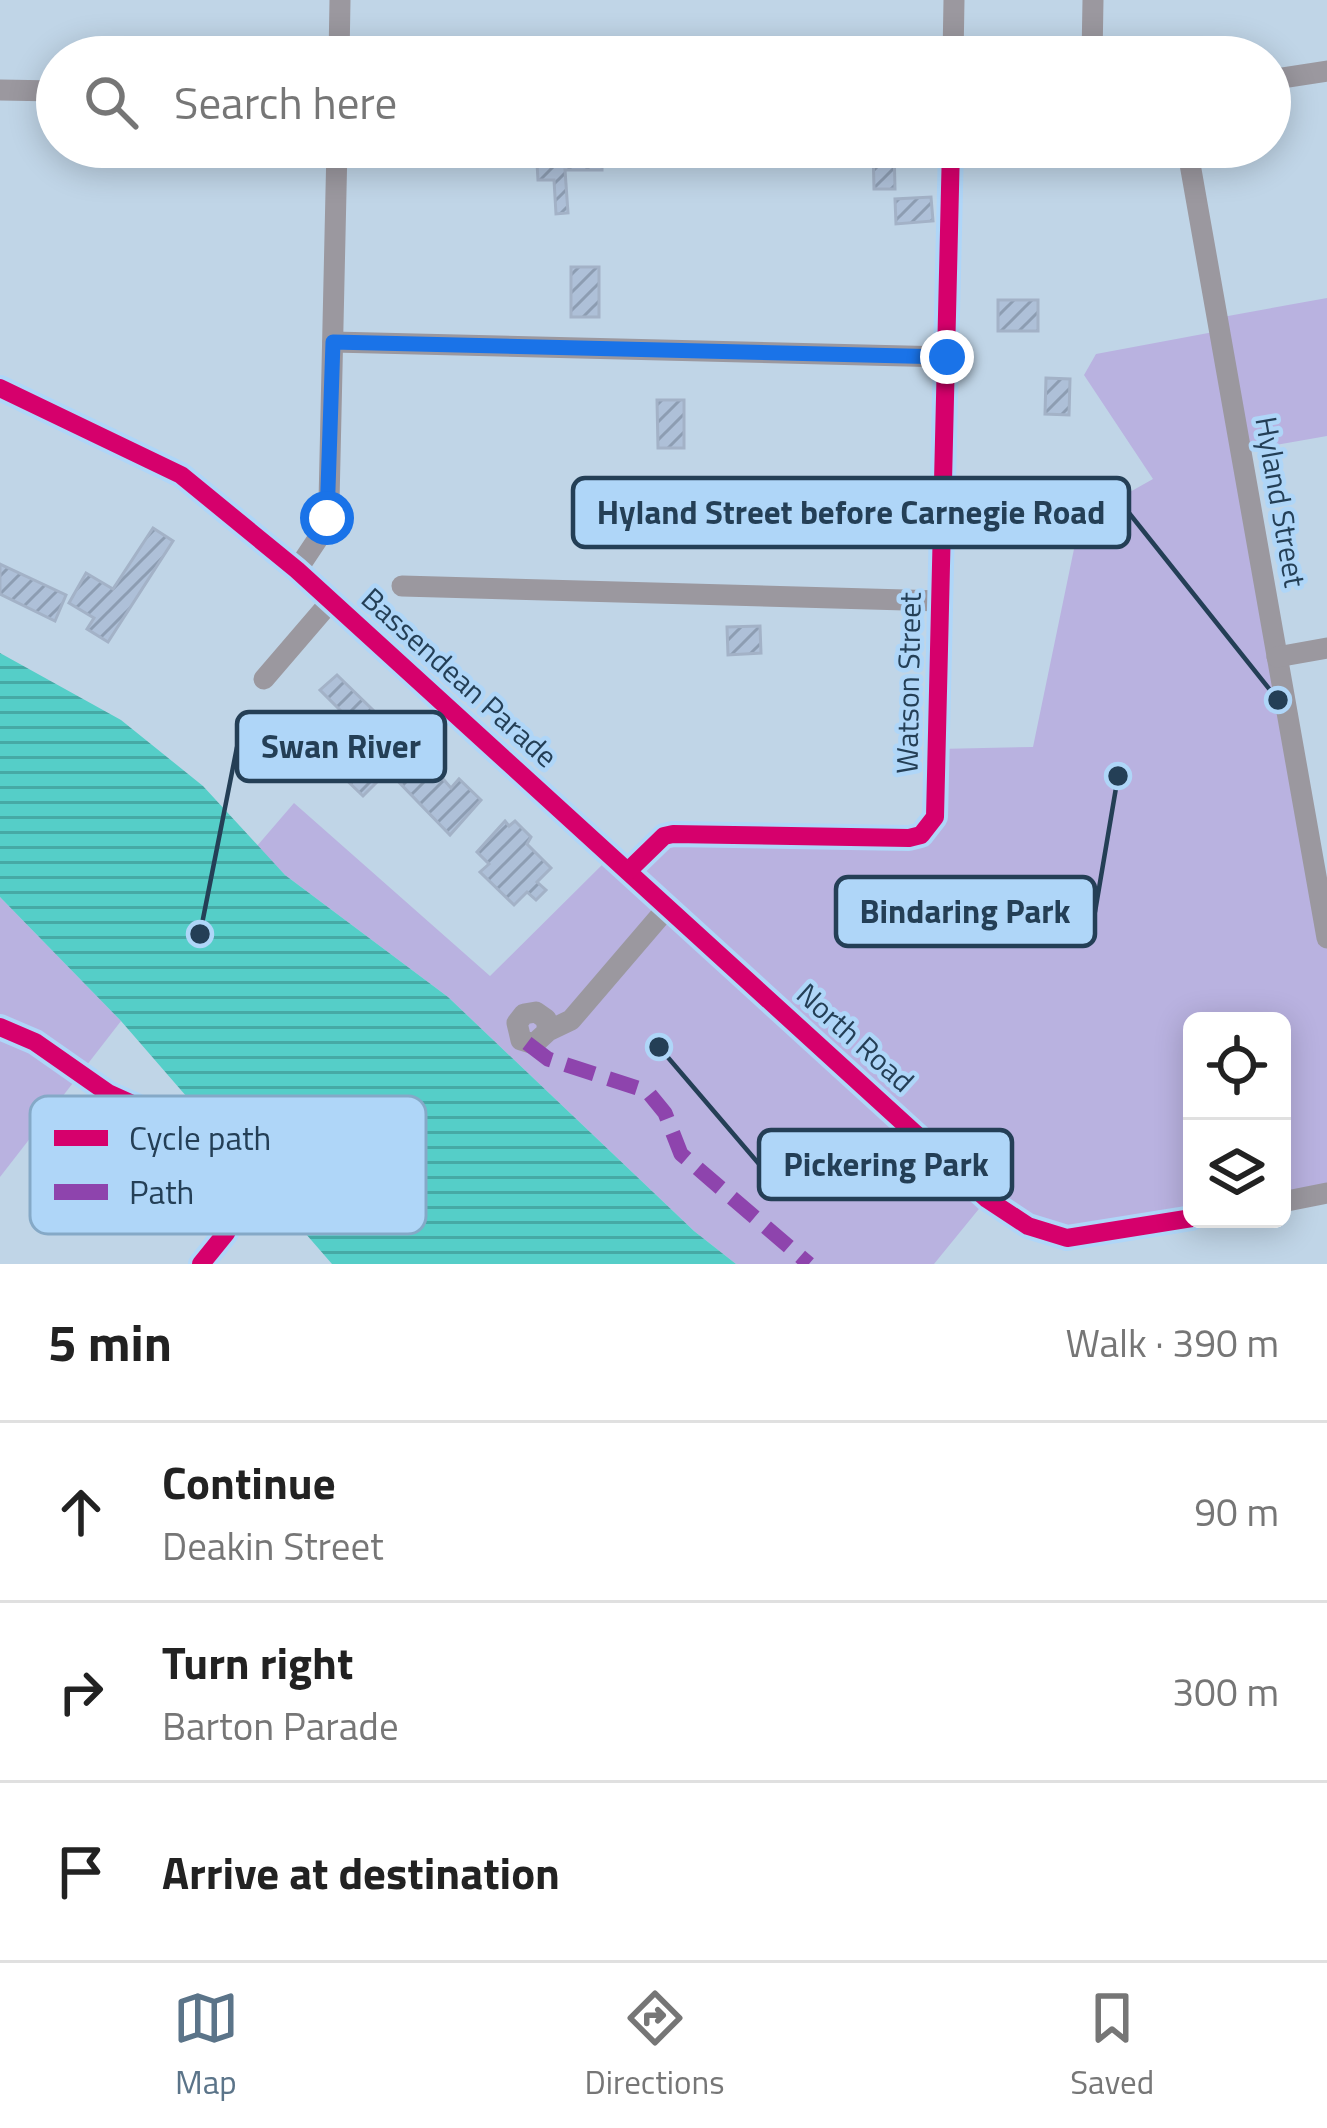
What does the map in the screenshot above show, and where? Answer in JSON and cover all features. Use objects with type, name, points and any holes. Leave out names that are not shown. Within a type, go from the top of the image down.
[{"type":"street","points":[[339,36],[340,0]]},
{"type":"street","points":[[953,36],[954,0]]},
{"type":"street","points":[[1092,36],[1093,0]]},
{"type":"street","points":[[1291,77],[1327,71]]},
{"type":"street","points":[[0,90],[36,91]]},
{"type":"street","points":[[297,570],[327,518],[337,168]]},
{"type":"street","name":"Watson Street","points":[[628,872],[664,836],[673,834],[909,838],[921,835],[935,818],[951,168]]},
{"type":"street","name":"Hyland Street","points":[[1191,168],[1327,938]]},
{"type":"street","points":[[333,342],[947,357]]},
{"type":"street","name":"Bassendean Parade","points":[[0,388],[181,475],[297,570],[628,872]]},
{"type":"street","points":[[402,586],[941,601]]},
{"type":"street","points":[[263,679],[331,602]]},
{"type":"street","points":[[1277,657],[1327,648]]},
{"type":"street","name":"North Road","points":[[628,872],[986,1199],[1028,1226],[1077,1239],[1183,1220]]},
{"type":"street","points":[[515,1049],[534,1044],[571,1020],[667,908]]},
{"type":"street","points":[[1291,1200],[1327,1193]]},
{"type":"shaded area","points":[[1327,298],[1327,436],[1242,451],[1327,938],[1327,1193],[1291,1200],[1291,1012],[1183,1012],[1183,1220],[1077,1239],[987,1199],[934,1264],[736,1264],[694,1231],[448,997],[285,875],[257,846],[294,803],[490,976],[611,856],[629,871],[664,836],[921,835],[938,749],[1033,747],[1080,520],[1153,479],[1084,375],[1096,354],[1219,331],[1217,318]]},
{"type":"shaded area","points":[[0,653],[121,720],[203,786],[285,875],[448,997],[694,1231],[736,1264],[332,1264],[306,1234],[426,1234],[426,1096],[186,1096],[121,1021],[0,897]]},
{"type":"shaded area","points":[[0,897],[121,1021],[63,1096],[30,1096],[30,1138],[0,1177]]},
{"type":"building","points":[[537,168],[602,168],[565,170],[568,213],[556,214],[554,180],[538,180]]},
{"type":"building","points":[[874,168],[894,168],[895,189],[874,189]]},
{"type":"building","points":[[931,197],[933,221],[896,224],[895,199]]},
{"type":"building","points":[[571,267],[599,267],[599,317],[571,317]]},
{"type":"building","points":[[998,300],[1038,300],[1038,331],[998,331]]},
{"type":"building","points":[[1046,378],[1070,379],[1069,415],[1045,414]]},
{"type":"building","points":[[657,400],[684,400],[684,448],[658,448]]},
{"type":"building","points":[[153,528],[173,541],[108,642],[87,629],[94,618],[69,603],[86,573],[113,589]]},
{"type":"building","points":[[0,564],[66,595],[55,621],[0,594]]},
{"type":"building","points":[[760,626],[761,653],[728,655],[727,627]]},
{"type":"building","points":[[337,675],[374,711],[366,719],[414,767],[424,757],[451,788],[459,779],[481,800],[450,835],[388,771],[363,796],[334,768],[366,736],[320,690]]},
{"type":"building","points":[[505,821],[509,826],[515,821],[531,837],[527,844],[551,868],[537,882],[546,890],[536,900],[527,892],[514,905],[480,872],[489,864],[477,852]]},
{"type":"marked path","points":[[527,1043],[548,1059],[647,1091],[665,1113],[681,1154],[809,1264]]},
{"type":"cycle path","points":[[628,871],[664,836],[673,834],[909,838],[921,835],[935,817],[950,168]]},
{"type":"cycle path","points":[[0,388],[181,475],[297,570],[987,1199],[1028,1226],[1067,1238],[1183,1219]]},
{"type":"cycle path","points":[[0,1027],[35,1042],[115,1096]]},
{"type":"cycle path","points":[[201,1264],[225,1234]]},
{"type":"place","name":"Hyland Street before Carnegie Road","points":[[1278,700]]},
{"type":"place","name":"Bindaring Park","points":[[1118,776]]},
{"type":"place","name":"Swan River","points":[[200,934]]},
{"type":"place","name":"Pickering Park","points":[[659,1047]]},
{"type":"route","points":[[327,518],[333,342],[947,357]]}]
